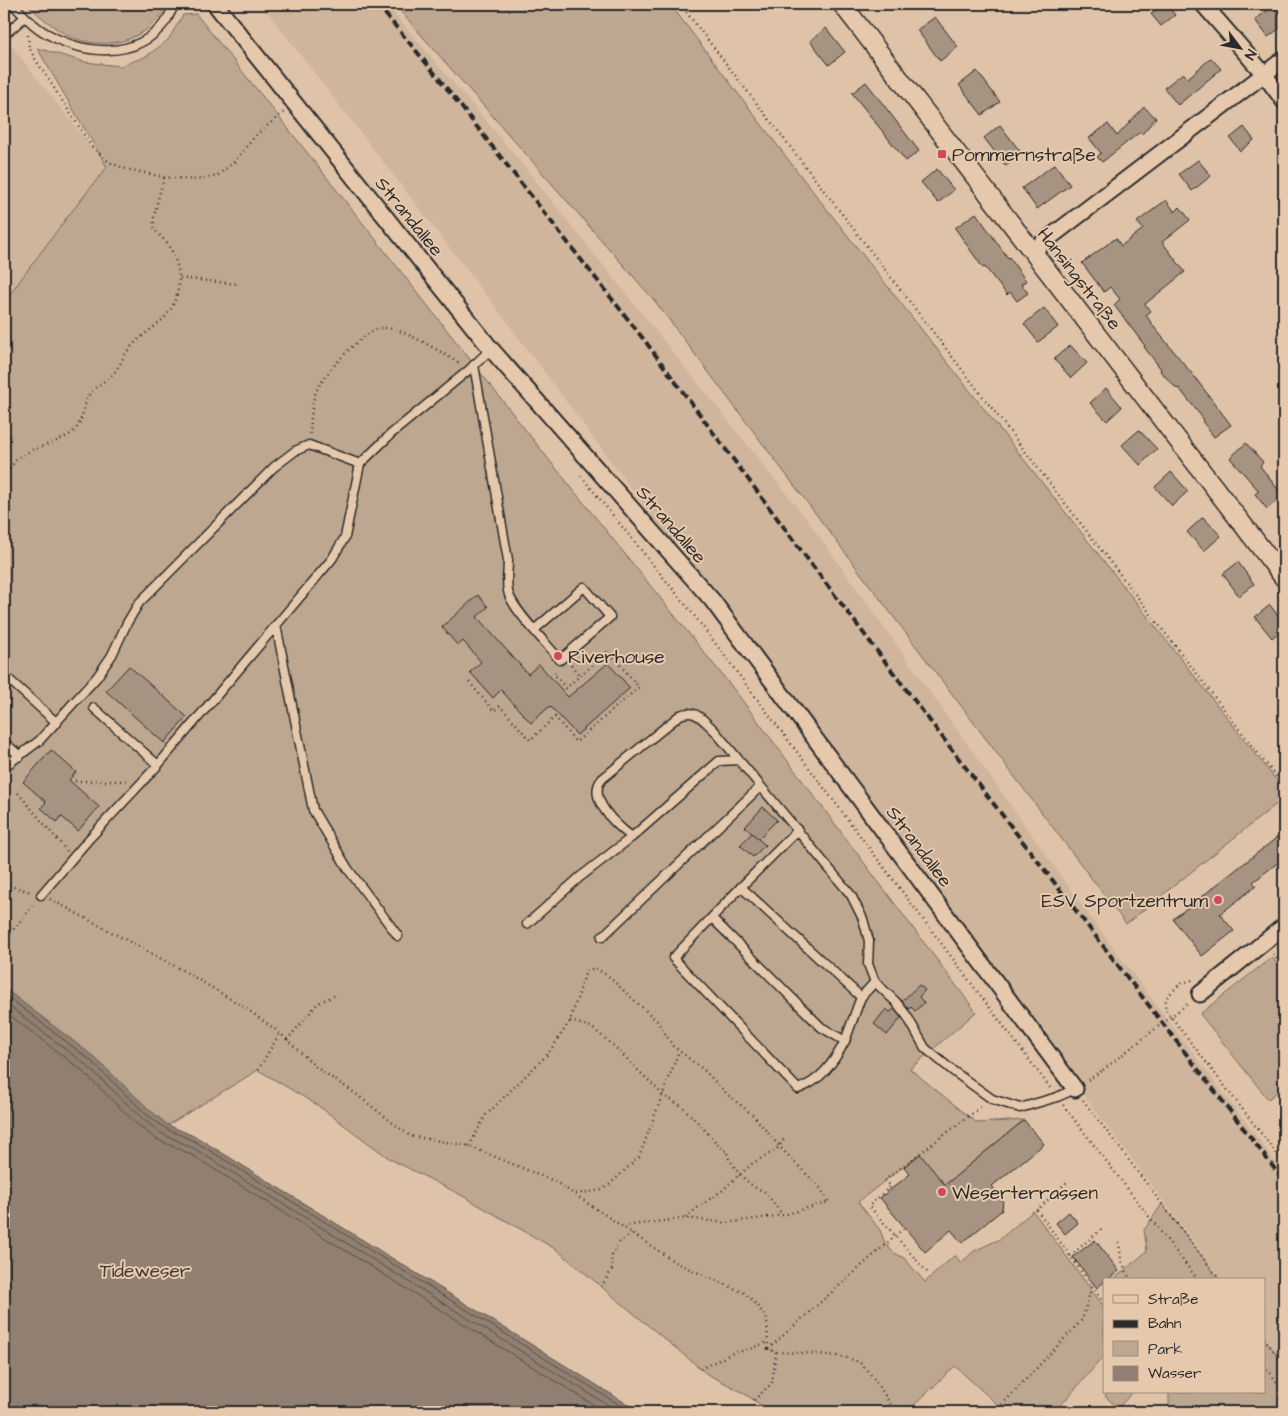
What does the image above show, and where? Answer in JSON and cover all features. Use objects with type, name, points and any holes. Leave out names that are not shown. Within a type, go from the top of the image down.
[{"type":"street","name":"Strandallee","points":[[215,4],[491,349],[712,600],[1076,1089]]},
{"type":"street","name":"Hansingstraße","points":[[842,4],[1284,578]]},
{"type":"street","points":[[1203,4],[1264,74],[1284,101]]},
{"type":"street","points":[[1032,251],[1284,59]]},
{"type":"street","points":[[1204,990],[1284,926]]},
{"type":"lane","points":[[13,4],[25,17],[43,31],[63,42],[102,51],[136,46],[151,36],[166,21],[175,4]]},
{"type":"lane","points":[[4,36],[25,17]]},
{"type":"lane","points":[[41,895],[72,858],[158,765],[332,559],[345,537],[360,464],[391,434],[491,349]]},
{"type":"lane","points":[[472,367],[508,560],[508,592],[514,605],[534,630],[560,660],[610,617],[584,587],[534,630]]},
{"type":"lane","points":[[4,767],[39,741],[57,723],[97,677],[112,655],[127,622],[139,603],[274,467],[295,451],[309,446],[360,464]]},
{"type":"lane","points":[[276,625],[313,810],[348,869],[398,936]]},
{"type":"lane","points":[[4,675],[57,723]]},
{"type":"lane","points":[[94,708],[158,765]]},
{"type":"lane","points":[[632,836],[599,803],[597,788],[599,783],[680,715],[686,712],[695,714],[714,730],[851,895],[863,919],[869,941],[868,964],[875,982],[896,1002],[907,1016],[925,1048],[992,1099],[1020,1108],[1076,1089]]},
{"type":"lane","points":[[4,742],[20,756]]},
{"type":"lane","points":[[527,924],[580,877],[632,836],[719,761],[739,760]]},
{"type":"lane","points":[[602,937],[760,787]]},
{"type":"lane","points":[[798,830],[674,958],[798,1089],[811,1084],[834,1061],[845,1041],[862,997],[875,982]]},
{"type":"lane","points":[[741,887],[862,997]]},
{"type":"lane","points":[[712,918],[821,1027],[845,1041]]},
{"type":"path","points":[[680,4],[1284,787]]},
{"type":"path","points":[[25,17],[29,47],[34,57],[92,147],[109,162],[126,169],[164,177],[196,180],[216,176],[234,162],[257,134],[285,111]]},
{"type":"path","points":[[4,477],[18,459],[76,430],[89,394],[111,376],[130,348],[146,332],[167,316],[177,294],[180,278],[175,259],[168,245],[157,233],[153,224],[164,177]]},
{"type":"path","points":[[180,278],[237,284]]},
{"type":"path","points":[[309,446],[316,392],[327,374],[363,336],[380,328],[399,330],[472,367]]},
{"type":"path","points":[[576,470],[694,614],[1057,1097],[1196,1278]]},
{"type":"path","points":[[469,682],[494,711],[500,706],[530,740],[555,718],[576,742],[639,687],[608,651],[566,688],[554,674],[560,668]]},
{"type":"path","points":[[75,781],[144,781]]},
{"type":"path","points":[[18,794],[72,858]]},
{"type":"path","points":[[4,884],[41,895],[184,971],[244,1007],[280,1033],[317,1068],[352,1091],[410,1136],[470,1146],[556,1182],[678,1264],[745,1293],[756,1304],[767,1320],[768,1349]]},
{"type":"path","points":[[4,941],[41,895]]},
{"type":"path","points":[[470,1146],[486,1115],[548,1054],[570,1021],[586,971],[595,968],[608,976],[657,1021],[673,1046],[705,1071],[728,1095],[753,1116],[820,1188],[829,1202],[783,1215],[726,1222],[686,1218],[623,1226]]},
{"type":"path","points":[[1204,990],[1203,982],[1194,980],[1180,984],[1166,998],[1165,1009],[1284,1163]]},
{"type":"path","points":[[287,1040],[318,1003],[336,994]]},
{"type":"path","points":[[1178,1011],[1076,1089],[1218,1278]]},
{"type":"path","points":[[570,1021],[591,1027],[616,1048],[663,1096],[683,1107],[724,1151],[726,1150],[729,1159],[740,1175],[754,1187],[766,1192],[783,1215]]},
{"type":"path","points":[[258,1070],[280,1033]]},
{"type":"path","points":[[576,1195],[601,1190],[639,1157],[679,1051]]},
{"type":"path","points":[[927,1272],[868,1206],[891,1186],[885,1180],[992,1099]]},
{"type":"path","points":[[686,1218],[697,1208],[724,1190],[753,1163],[776,1150],[785,1138]]},
{"type":"path","points":[[1067,1182],[1037,1210],[1103,1302]]},
{"type":"path","points":[[768,1349],[904,1228]]},
{"type":"path","points":[[1070,1256],[1103,1228]]},
{"type":"path","points":[[601,1287],[613,1268],[610,1257],[620,1241],[634,1233]]},
{"type":"path","points":[[1119,1242],[1121,1259],[1129,1278]]},
{"type":"path","points":[[995,1412],[1082,1320],[1092,1286]]},
{"type":"path","points":[[1266,1341],[1284,1365]]},
{"type":"path","points":[[700,1369],[733,1353],[767,1342]]},
{"type":"path","points":[[768,1349],[776,1352],[846,1357],[860,1362],[895,1412]]},
{"type":"path","points":[[754,1400],[772,1383],[776,1352]]},
{"type":"path","points":[[1266,1368],[1284,1391]]},
{"type":"shaded area","points":[[261,4],[386,4],[510,149],[809,522],[1096,925],[1284,1173],[1284,1363],[1266,1339],[1266,1278],[1221,1278],[504,318]]},
{"type":"shaded area","points":[[5,38],[108,167],[4,304],[4,40]]},
{"type":"green space","points":[[26,4],[167,4],[159,17],[138,35],[111,43],[97,43],[83,41],[63,33]]},
{"type":"green space","points":[[394,4],[670,4],[800,175],[1284,790],[1284,798],[1126,924],[654,300]]},
{"type":"green space","points":[[196,14],[287,127],[550,461],[736,692],[976,1012],[910,1069],[977,1123],[1024,1120],[945,1185],[919,1154],[858,1202],[880,1230],[885,1243],[893,1252],[904,1258],[925,1282],[955,1255],[961,1263],[974,1251],[1000,1239],[1033,1211],[1103,1306],[1103,1357],[1055,1412],[1000,1412],[1002,1409],[955,1366],[907,1412],[771,1412],[742,1392],[707,1374],[557,1250],[461,1195],[390,1159],[317,1105],[258,1070],[168,1125],[198,1138],[640,1412],[4,1412],[4,302],[107,167],[37,48],[85,62],[120,66],[147,56],[168,40],[183,15]]},
{"type":"green space","points":[[1272,957],[1284,973],[1284,1087],[1268,1099],[1200,1014]]},
{"type":"green space","points":[[1162,1204],[1218,1278],[1115,1278],[1147,1251],[1144,1230]]},
{"type":"green space","points":[[1266,1341],[1284,1364],[1284,1412],[1169,1412],[1169,1394],[1266,1394]]},
{"type":"green space","points":[[1106,1394],[1131,1394],[1118,1408],[1105,1396]]},
{"type":"water","name":"Tideweser","points":[[4,988],[93,1056],[168,1125],[198,1138],[640,1412],[4,1412]]},
{"type":"building","points":[[1164,4],[1175,15],[1161,26],[1151,14]]},
{"type":"building","points":[[1273,6],[1284,20],[1284,25],[1268,37],[1255,20]]},
{"type":"building","points":[[935,17],[958,47],[940,61],[917,30]]},
{"type":"building","points":[[826,28],[845,52],[829,65],[810,41]]},
{"type":"building","points":[[1211,58],[1221,69],[1178,105],[1164,88],[1183,73],[1188,78]]},
{"type":"building","points":[[977,71],[1000,102],[982,115],[959,85]]},
{"type":"building","points":[[866,82],[919,151],[906,161],[852,93]]},
{"type":"building","points":[[1144,107],[1156,118],[1142,134],[1140,132],[1102,162],[1097,157],[1101,153],[1089,138],[1108,124],[1117,136]]},
{"type":"building","points":[[1000,125],[1022,154],[1006,166],[984,138]]},
{"type":"building","points":[[1244,127],[1254,140],[1240,151],[1230,138]]},
{"type":"building","points":[[1198,160],[1211,176],[1192,191],[1179,174]]},
{"type":"building","points":[[1055,164],[1070,185],[1037,209],[1022,188]]},
{"type":"building","points":[[937,169],[954,190],[938,203],[921,182]]},
{"type":"building","points":[[1166,200],[1175,212],[1180,207],[1190,220],[1162,242],[1185,272],[1145,304],[1151,311],[1146,315],[1231,425],[1214,437],[1202,421],[1204,420],[1179,388],[1177,389],[1160,371],[1161,369],[1145,346],[1114,305],[1120,299],[1110,287],[1104,292],[1082,263],[1116,238],[1121,246],[1143,229],[1137,222]]},
{"type":"building","points":[[976,213],[1026,281],[1021,284],[1028,293],[1017,301],[1010,292],[1007,295],[985,267],[983,268],[955,228]]},
{"type":"building","points":[[1044,308],[1058,327],[1038,342],[1024,324]]},
{"type":"building","points":[[1070,345],[1087,363],[1071,378],[1054,359]]},
{"type":"building","points":[[1106,388],[1122,407],[1107,421],[1090,403]]},
{"type":"building","points":[[1139,430],[1157,449],[1140,465],[1122,445]]},
{"type":"building","points":[[1246,443],[1263,462],[1260,466],[1283,496],[1267,509],[1255,494],[1259,491],[1230,458]]},
{"type":"building","points":[[1171,472],[1188,491],[1172,506],[1155,487]]},
{"type":"building","points":[[1203,517],[1221,536],[1204,551],[1187,532]]},
{"type":"building","points":[[1238,562],[1254,584],[1239,596],[1223,574]]},
{"type":"building","points":[[478,595],[488,607],[477,617],[528,674],[539,664],[568,697],[608,663],[630,688],[577,735],[550,706],[531,723],[501,690],[493,698],[470,672],[481,662],[463,641],[458,646],[442,627]]},
{"type":"building","points":[[1270,605],[1284,624],[1284,628],[1272,638],[1255,617]]},
{"type":"building","points":[[129,666],[187,717],[164,743],[106,691]]},
{"type":"building","points":[[51,750],[76,772],[69,780],[99,807],[78,831],[61,816],[57,822],[41,808],[46,802],[23,782]]},
{"type":"building","points":[[763,807],[777,820],[758,839],[745,827]]},
{"type":"building","name":"ESV Sportzentrum","points":[[1284,832],[1284,858],[1253,882],[1256,886],[1220,914],[1234,931],[1202,956],[1173,919]]},
{"type":"building","points":[[752,833],[765,845],[753,857],[740,845]]},
{"type":"building","points":[[919,985],[925,990],[919,997],[924,1003],[915,1011],[911,1007],[909,1009],[902,1001]]},
{"type":"building","points":[[886,1009],[890,1012],[894,1009],[901,1018],[887,1035],[874,1024]]},
{"type":"building","name":"Weserterrassen","points":[[1024,1120],[1044,1144],[992,1186],[1003,1199],[1002,1210],[962,1243],[951,1230],[925,1252],[880,1198],[910,1174],[904,1167],[920,1154],[945,1185]]},
{"type":"building","points":[[1069,1212],[1078,1223],[1065,1234],[1056,1223]]},
{"type":"building","points":[[1095,1240],[1119,1271],[1110,1278],[1103,1278],[1103,1283],[1097,1288],[1073,1257]]},
{"type":"railway","points":[[377,4],[437,76],[645,341],[933,725],[1284,1181]]},
{"type":"place","name":"Pommernstraße","points":[[942,154]]},
{"type":"place","name":"Riverhouse","points":[[558,656]]},
{"type":"place","name":"ESV Sportzentrum","points":[[1218,900]]},
{"type":"place","name":"Weserterrassen","points":[[942,1192]]}]
